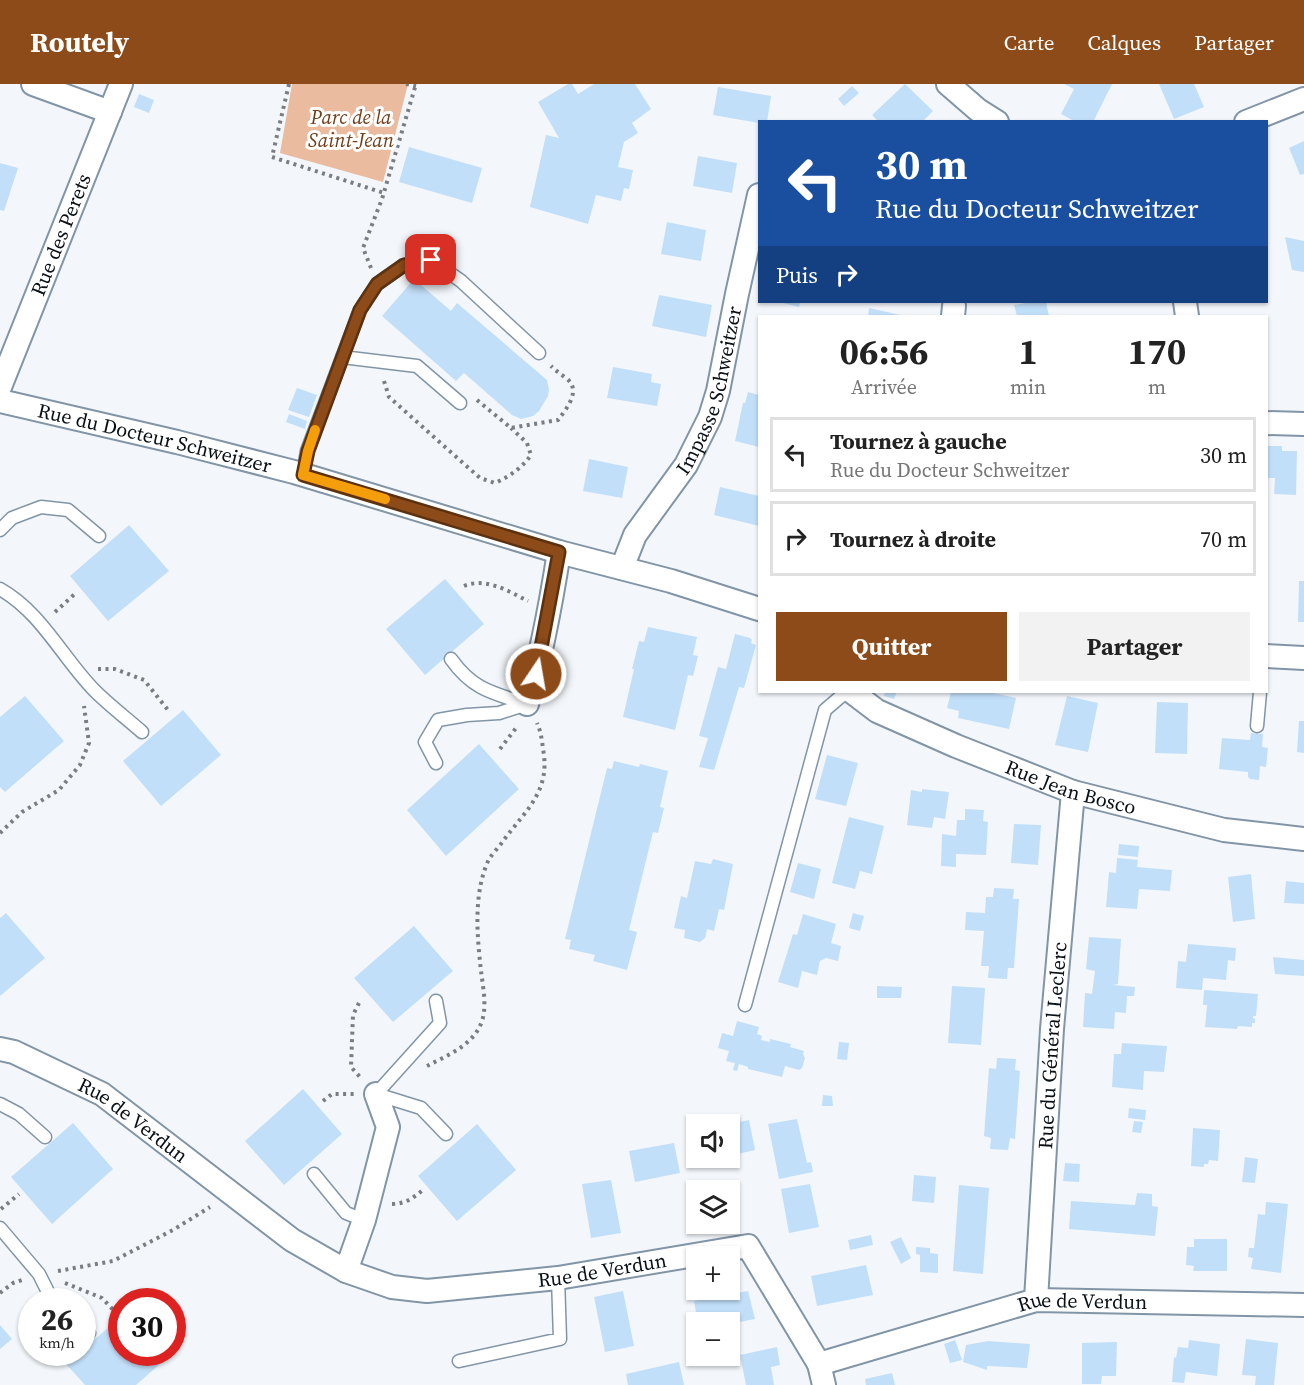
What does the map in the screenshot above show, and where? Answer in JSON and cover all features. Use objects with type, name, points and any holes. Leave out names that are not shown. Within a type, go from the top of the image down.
[{"type":"street","points":[[33,84],[110,112]]},
{"type":"street","name":"Rue des Perets","points":[[0,387],[122,84]]},
{"type":"street","points":[[948,84],[978,110],[994,120]]},
{"type":"street","points":[[1251,120],[1304,99]]},
{"type":"street","name":"Impasse Schweitzer","points":[[622,568],[635,535],[686,465],[710,417],[718,391],[758,200]]},
{"type":"street","name":"Rue du Docteur Schweitzer","points":[[0,401],[177,442],[303,475],[758,609]]},
{"type":"street","points":[[1268,423],[1304,424]]},
{"type":"street","points":[[527,704],[550,611],[559,552]]},
{"type":"street","points":[[1268,656],[1304,658]]},
{"type":"street","name":"Rue Jean Bosco","points":[[853,693],[877,711],[956,746],[1073,792],[1224,830],[1304,839]]},
{"type":"street","name":"Rue du Général Leclerc","points":[[1036,1300],[1052,1029],[1073,792]]},
{"type":"street","name":"Rue de Verdun","points":[[0,1050],[14,1052],[102,1094],[292,1240],[346,1271],[392,1287],[427,1291],[558,1278],[748,1246],[821,1374],[1036,1300],[1304,1305]]},
{"type":"street","points":[[346,1271],[367,1210],[388,1127],[376,1094]]},
{"type":"lane","points":[[303,475],[308,451],[360,310],[377,284],[404,265],[431,260],[461,281],[539,353]]},
{"type":"lane","points":[[342,357],[417,366],[460,403]]},
{"type":"lane","points":[[0,530],[12,518],[41,507],[68,510],[99,536]]},
{"type":"lane","points":[[1,591],[22,605],[41,624],[93,689],[142,732]]},
{"type":"lane","points":[[451,660],[464,676],[488,691],[527,704]]},
{"type":"lane","points":[[745,1005],[825,710],[845,693]]},
{"type":"lane","points":[[1257,726],[1260,693]]},
{"type":"lane","points":[[436,763],[425,742],[438,720],[499,713],[527,704]]},
{"type":"lane","points":[[436,1001],[440,1023],[401,1069],[376,1094],[421,1108],[446,1134]]},
{"type":"lane","points":[[0,1104],[19,1114],[45,1137]]},
{"type":"lane","points":[[314,1174],[346,1213],[367,1210]]},
{"type":"lane","points":[[0,1228],[39,1274],[46,1288]]},
{"type":"lane","points":[[459,1361],[560,1339],[558,1278]]},
{"type":"path","points":[[289,84],[272,157],[384,193]]},
{"type":"path","points":[[377,284],[363,248],[384,193],[416,85],[406,84]]},
{"type":"path","points":[[511,428],[558,420],[570,404],[574,391],[569,379],[555,371],[539,353]]},
{"type":"path","points":[[386,362],[384,382],[389,398],[480,478],[495,483],[513,474],[531,455],[527,443],[476,398],[460,403]]},
{"type":"path","points":[[464,586],[474,582],[495,585],[550,611]]},
{"type":"path","points":[[41,624],[77,592]]},
{"type":"path","points":[[0,833],[22,812],[59,790],[81,765],[89,743],[77,668],[116,669],[144,680],[168,710]]},
{"type":"path","points":[[401,1069],[425,1067],[456,1051],[471,1039],[482,1021],[484,996],[479,954],[478,915],[480,886],[490,858],[541,791],[545,777],[545,757],[540,730],[527,704]]},
{"type":"path","points":[[359,1003],[353,1015],[351,1067],[376,1094]]},
{"type":"path","points":[[323,1101],[332,1094],[376,1094]]},
{"type":"path","points":[[367,1210],[383,1204],[400,1204],[423,1191]]},
{"type":"path","points":[[0,1210],[19,1194]]},
{"type":"path","points":[[39,1274],[113,1261],[173,1230],[231,1194]]},
{"type":"path","points":[[39,1274],[102,1298],[108,1304]]},
{"type":"green space","name":"Parc de la Saint-Jean","points":[[292,84],[408,84],[383,182],[280,153]]},
{"type":"building","points":[[568,84],[572,84],[578,94],[594,84],[635,84],[651,109],[632,123],[638,133],[624,142],[618,167],[633,170],[629,189],[624,188],[621,201],[596,195],[588,224],[530,207],[546,135],[559,138],[538,102]]},
{"type":"building","points":[[905,84],[933,111],[924,120],[877,120],[872,115]]},
{"type":"building","points":[[1064,84],[1112,84],[1094,120],[1072,120],[1061,114],[1074,89]]},
{"type":"building","points":[[1159,84],[1194,84],[1204,107],[1174,119]]},
{"type":"building","points":[[852,86],[859,93],[844,106],[838,99]]},
{"type":"building","points":[[718,87],[771,96],[767,120],[758,120],[758,123],[713,115]]},
{"type":"building","points":[[139,94],[154,100],[149,113],[134,107]]},
{"type":"building","points":[[1304,141],[1304,174],[1300,175],[1289,148]]},
{"type":"building","points":[[409,147],[482,168],[472,203],[399,182]]},
{"type":"building","points":[[698,156],[737,163],[732,193],[693,186]]},
{"type":"building","points":[[0,163],[18,168],[4,211],[0,210]]},
{"type":"building","points":[[667,222],[706,230],[701,261],[661,254]]},
{"type":"building","points":[[1285,237],[1304,241],[1304,272],[1292,270]]},
{"type":"building","points":[[414,279],[451,311],[457,303],[547,380],[548,396],[539,411],[533,416],[521,419],[512,415],[464,373],[456,381],[382,316]]},
{"type":"building","points":[[659,295],[712,305],[706,337],[652,326]]},
{"type":"building","points":[[783,303],[800,303],[799,307]]},
{"type":"building","points":[[1046,303],[1049,315],[1017,315],[1014,305]]},
{"type":"building","points":[[869,308],[900,315],[868,315]]},
{"type":"building","points":[[613,367],[652,374],[651,382],[661,384],[657,406],[607,398]]},
{"type":"building","points":[[297,388],[317,395],[309,417],[288,410]]},
{"type":"building","points":[[748,392],[758,395],[758,447],[735,441],[743,403],[745,403]]},
{"type":"building","points":[[289,414],[307,421],[305,429],[286,422]]},
{"type":"building","points":[[1268,446],[1282,446],[1282,451],[1297,451],[1296,495],[1274,494],[1275,478],[1268,478]]},
{"type":"building","points":[[589,459],[628,467],[622,498],[583,491]]},
{"type":"building","points":[[720,487],[758,496],[758,526],[714,515]]},
{"type":"building","points":[[129,525],[169,571],[108,621],[70,576]]},
{"type":"building","points":[[445,579],[484,624],[425,675],[386,629]]},
{"type":"building","points":[[1299,581],[1304,581],[1304,622],[1298,622]]},
{"type":"building","points":[[648,627],[697,637],[693,655],[698,656],[693,676],[688,675],[675,730],[623,717],[639,641],[644,642]]},
{"type":"building","points":[[735,634],[750,638],[751,643],[756,645],[744,688],[739,687],[714,770],[699,767],[708,738],[699,736],[718,667],[726,669]]},
{"type":"building","points":[[885,693],[897,693],[894,699],[884,696]]},
{"type":"building","points":[[951,693],[994,693],[1016,698],[1009,729],[958,718],[959,711],[947,708]]},
{"type":"building","points":[[25,696],[64,741],[5,792],[0,787],[0,717]]},
{"type":"building","points":[[1067,696],[1098,703],[1088,752],[1055,745]]},
{"type":"building","points":[[1157,702],[1188,703],[1187,754],[1155,753]]},
{"type":"building","points":[[183,710],[221,755],[161,806],[123,761]]},
{"type":"building","points":[[1299,721],[1304,721],[1304,753],[1297,752]]},
{"type":"building","points":[[1251,733],[1263,734],[1262,747],[1268,748],[1266,767],[1260,766],[1259,780],[1250,779],[1248,772],[1219,769],[1222,738],[1250,740]]},
{"type":"building","points":[[479,744],[519,789],[446,856],[407,810]]},
{"type":"building","points":[[827,755],[858,763],[846,806],[815,799]]},
{"type":"building","points":[[614,761],[668,771],[660,807],[664,808],[658,833],[653,832],[629,930],[637,932],[627,970],[593,961],[595,955],[569,949],[571,940],[565,939],[607,768],[612,769]]},
{"type":"building","points":[[922,789],[949,792],[945,819],[934,817],[932,828],[907,825],[911,790],[922,792]]},
{"type":"building","points":[[965,809],[984,810],[983,821],[988,822],[986,855],[956,854],[956,867],[941,866],[942,834],[956,836],[957,820],[965,820]]},
{"type":"building","points":[[849,817],[884,826],[872,874],[860,871],[855,889],[832,883]]},
{"type":"building","points":[[1014,824],[1041,825],[1038,865],[1011,863]]},
{"type":"building","points":[[1119,844],[1139,846],[1138,857],[1118,855]]},
{"type":"building","points":[[1117,858],[1138,860],[1137,867],[1172,870],[1170,891],[1139,889],[1137,909],[1106,907],[1109,872],[1116,873]]},
{"type":"building","points":[[713,859],[733,864],[724,910],[719,909],[714,931],[707,929],[705,938],[700,942],[684,938],[685,930],[674,928],[681,896],[687,898],[695,861],[711,864]]},
{"type":"building","points":[[798,863],[821,869],[814,899],[790,892]]},
{"type":"building","points":[[1251,874],[1255,919],[1233,922],[1228,877]]},
{"type":"building","points":[[1286,881],[1304,883],[1304,904],[1284,903]]},
{"type":"building","points":[[994,888],[1014,889],[1013,899],[1019,899],[1014,968],[1008,968],[1007,979],[988,978],[989,966],[981,966],[984,931],[965,930],[966,912],[985,913],[986,897],[993,897]]},
{"type":"building","points":[[6,913],[45,958],[0,996],[0,918]]},
{"type":"building","points":[[853,913],[864,916],[860,931],[849,928]]},
{"type":"building","points":[[803,914],[836,924],[831,943],[841,946],[838,961],[826,958],[820,961],[817,975],[802,971],[798,988],[778,982],[793,934],[797,935]]},
{"type":"building","points":[[414,926],[453,971],[393,1022],[354,978]]},
{"type":"building","points":[[1089,937],[1121,939],[1118,984],[1113,985],[1135,987],[1134,996],[1127,996],[1126,1013],[1115,1012],[1114,1029],[1083,1027],[1085,993],[1092,994],[1095,971],[1086,969]]},
{"type":"building","points":[[1188,944],[1236,948],[1235,961],[1228,960],[1226,980],[1203,978],[1202,990],[1176,988],[1178,961],[1186,962]]},
{"type":"building","points":[[1273,957],[1304,960],[1304,976],[1275,974]]},
{"type":"building","points":[[877,986],[902,987],[901,998],[877,998]]},
{"type":"building","points":[[952,986],[985,988],[981,1045],[948,1043]]},
{"type":"building","points":[[1204,990],[1258,994],[1256,1016],[1253,1016],[1255,1023],[1252,1023],[1252,1027],[1238,1026],[1237,1029],[1205,1027],[1207,1005],[1203,1005]]},
{"type":"building","points":[[737,1021],[759,1027],[757,1034],[762,1036],[761,1040],[770,1042],[770,1039],[791,1044],[790,1047],[804,1051],[805,1058],[802,1068],[799,1070],[785,1066],[782,1077],[748,1069],[739,1064],[737,1071],[733,1070],[735,1063],[726,1061],[729,1051],[718,1048],[722,1033],[733,1036]]},
{"type":"building","points":[[839,1042],[849,1043],[847,1060],[837,1059]]},
{"type":"building","points":[[1122,1043],[1167,1046],[1164,1072],[1144,1071],[1143,1090],[1112,1087],[1114,1054],[1121,1054]]},
{"type":"building","points":[[997,1058],[1016,1059],[1015,1070],[1020,1071],[1015,1139],[1010,1138],[1008,1150],[990,1149],[991,1138],[984,1136],[989,1068],[996,1069]]},
{"type":"building","points":[[303,1089],[342,1134],[284,1185],[245,1141]]},
{"type":"building","points":[[823,1095],[832,1096],[833,1106],[822,1106]]},
{"type":"building","points":[[1129,1108],[1146,1110],[1145,1120],[1128,1118]]},
{"type":"building","points":[[797,1119],[807,1163],[811,1162],[813,1172],[779,1179],[768,1124]]},
{"type":"building","points":[[749,1120],[755,1150],[740,1153],[740,1122]]},
{"type":"building","points":[[1134,1121],[1143,1122],[1141,1133],[1132,1132]]},
{"type":"building","points":[[73,1123],[113,1169],[52,1224],[11,1177]]},
{"type":"building","points":[[477,1124],[516,1170],[457,1221],[418,1176]]},
{"type":"building","points":[[1193,1128],[1220,1130],[1218,1161],[1209,1160],[1204,1167],[1191,1166]]},
{"type":"building","points":[[674,1143],[680,1173],[635,1182],[629,1151]]},
{"type":"building","points":[[1245,1157],[1258,1159],[1255,1183],[1242,1182]]},
{"type":"building","points":[[1065,1163],[1080,1164],[1079,1182],[1063,1181]]},
{"type":"building","points":[[914,1175],[936,1177],[934,1203],[912,1201]]},
{"type":"building","points":[[611,1180],[621,1233],[591,1238],[582,1184]]},
{"type":"building","points":[[810,1184],[819,1227],[789,1233],[781,1189]]},
{"type":"building","points":[[959,1185],[989,1188],[983,1274],[953,1271]]},
{"type":"building","points":[[1137,1193],[1152,1194],[1152,1206],[1158,1207],[1155,1236],[1069,1229],[1071,1201],[1135,1205]]},
{"type":"building","points":[[1266,1202],[1288,1204],[1281,1273],[1251,1269],[1253,1258],[1248,1257],[1249,1248],[1254,1248],[1258,1214],[1265,1215]]},
{"type":"building","points":[[871,1235],[873,1245],[850,1250],[848,1240]]},
{"type":"building","points":[[901,1237],[911,1258],[901,1264],[890,1242]]},
{"type":"building","points":[[1194,1239],[1227,1239],[1227,1271],[1193,1271],[1194,1266],[1186,1265],[1187,1247],[1194,1247]]},
{"type":"building","points":[[916,1247],[930,1248],[930,1253],[938,1254],[938,1273],[920,1272],[920,1255],[916,1254]]},
{"type":"building","points":[[866,1265],[873,1295],[817,1306],[811,1276]]},
{"type":"building","points":[[623,1291],[634,1346],[605,1352],[594,1297]]},
{"type":"building","points":[[748,1291],[755,1319],[740,1322],[740,1312],[696,1312],[694,1301],[740,1300],[740,1292]]},
{"type":"building","points":[[0,1325],[12,1339],[0,1349]]},
{"type":"building","points":[[108,1328],[108,1366],[158,1366],[136,1385],[85,1385],[68,1366],[96,1366],[96,1338]]},
{"type":"building","points":[[1246,1339],[1278,1343],[1274,1385],[1255,1385],[1256,1376],[1242,1375]]},
{"type":"building","points":[[955,1340],[962,1360],[950,1363],[944,1344]]},
{"type":"building","points":[[1189,1340],[1220,1344],[1217,1376],[1186,1372],[1184,1383],[1172,1382],[1174,1357],[1176,1358],[1178,1347],[1188,1348]]},
{"type":"building","points":[[988,1341],[1030,1344],[1027,1368],[987,1366],[987,1370],[963,1362],[966,1345]]},
{"type":"building","points":[[1117,1342],[1116,1376],[1102,1376],[1101,1384],[1082,1384],[1082,1343]]},
{"type":"building","points":[[777,1347],[780,1365],[771,1367],[774,1385],[746,1385],[740,1355]]},
{"type":"building","points":[[679,1362],[684,1385],[628,1385],[626,1374]]},
{"type":"building","points":[[892,1373],[895,1385],[866,1385],[865,1379]]},
{"type":"slow traffic","points":[[315,430],[303,475],[385,499]]},
{"type":"route","points":[[431,260],[404,265],[377,284],[360,310],[308,451],[303,475],[559,552],[550,611],[536,674]]}]
